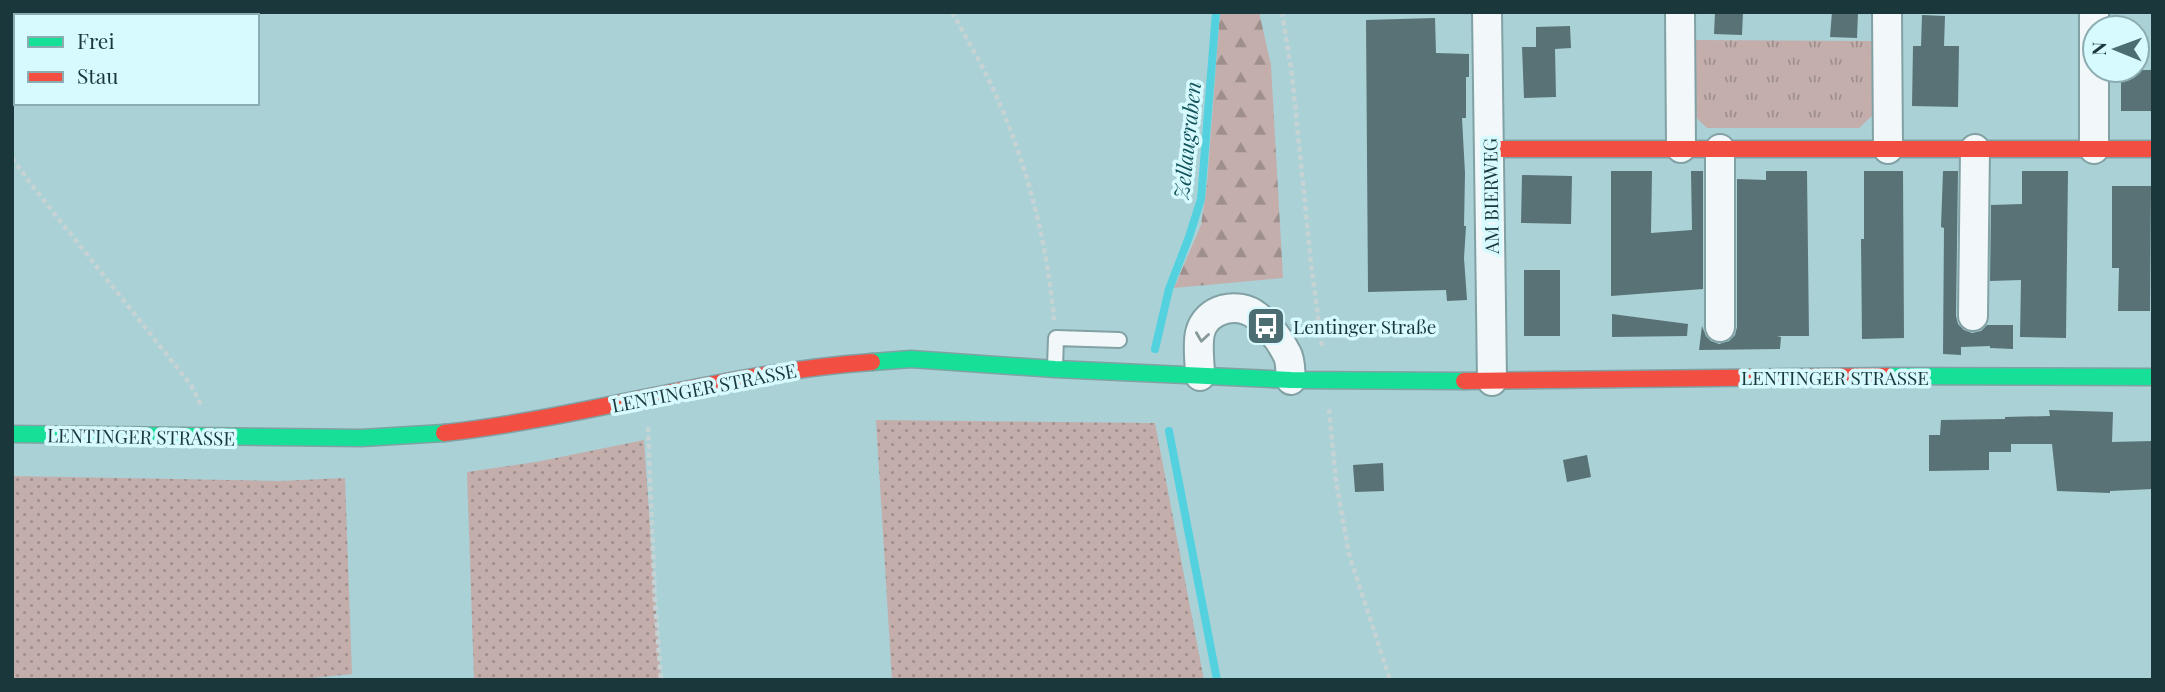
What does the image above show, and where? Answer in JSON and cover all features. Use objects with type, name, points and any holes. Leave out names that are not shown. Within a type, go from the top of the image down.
[{"type":"street","name":"AM BIERWEG","points":[[1487,12],[1492,381]]},
{"type":"street","points":[[1681,12],[1681,148]]},
{"type":"street","points":[[1887,12],[1888,149]]},
{"type":"street","points":[[2094,12],[2094,149]]},
{"type":"street","points":[[1490,149],[2153,149]]},
{"type":"street","points":[[1720,149],[1720,327]]},
{"type":"street","points":[[1973,316],[1975,149]]},
{"type":"street","points":[[1200,376],[1200,334],[1206,320],[1219,310],[1238,307],[1255,315],[1278,340],[1289,357],[1291,380]]},
{"type":"street","name":"LENTINGER STRASSE","points":[[12,434],[217,438],[428,435],[499,427],[775,372],[911,359],[1055,369],[1326,381],[1821,376],[2153,377]]},
{"type":"lane","points":[[1055,369],[1056,338],[1119,340]]},
{"type":"path","points":[[952,12],[988,79],[1011,134],[1040,221],[1056,338]]},
{"type":"path","points":[[1282,12],[1292,75],[1336,481],[1349,554],[1390,680]]},
{"type":"path","points":[[12,158],[191,385],[217,438]]},
{"type":"path","points":[[644,398],[650,450],[661,680]]},
{"type":"green space","points":[[1220,12],[1259,12],[1271,65],[1283,278],[1174,288],[1201,225],[1207,184]]},
{"type":"green space","points":[[1695,40],[1875,41],[1873,115],[1859,128],[1707,128],[1692,114]]},
{"type":"green space","points":[[876,420],[1155,423],[1204,680],[892,680]]},
{"type":"green space","points":[[644,440],[661,680],[474,680],[467,472],[536,462]]},
{"type":"green space","points":[[12,476],[279,481],[345,478],[352,674],[294,680],[12,680]]},
{"type":"building","points":[[1715,12],[1743,12],[1742,35],[1714,34]]},
{"type":"building","points":[[1832,12],[1858,12],[1857,38],[1830,37]]},
{"type":"building","points":[[1922,15],[1945,16],[1944,46],[1959,46],[1958,107],[1912,106],[1913,46],[1921,46]]},
{"type":"building","points":[[1435,18],[1436,53],[1469,54],[1466,118],[1462,118],[1467,300],[1447,301],[1446,290],[1368,292],[1366,20]]},
{"type":"building","points":[[1570,26],[1571,48],[1555,49],[1556,97],[1524,98],[1522,47],[1536,47],[1536,27]]},
{"type":"building","points":[[2153,70],[2153,111],[2121,111],[2121,84],[2151,84]]},
{"type":"building","points":[[1611,171],[1652,171],[1651,233],[1692,230],[1691,171],[1703,171],[1703,289],[1611,296]]},
{"type":"building","points":[[1766,171],[1807,171],[1809,336],[1777,336],[1781,337],[1780,349],[1699,350],[1702,326],[1706,336],[1719,344],[1729,341],[1735,335],[1737,179],[1766,180]]},
{"type":"building","points":[[1864,171],[1903,171],[1904,338],[1862,339],[1861,239],[1864,239]]},
{"type":"building","points":[[1943,171],[1958,171],[1958,324],[1972,333],[1981,331],[1987,325],[2013,325],[2013,349],[1990,346],[1961,347],[1961,355],[1943,354]]},
{"type":"building","points":[[2022,171],[2068,171],[2066,338],[2020,337],[2021,280],[1990,281],[1991,205],[2022,204]]},
{"type":"building","points":[[1522,175],[1572,176],[1571,224],[1521,223]]},
{"type":"building","points":[[2112,186],[2151,186],[2150,311],[2118,311],[2119,268],[2112,268]]},
{"type":"building","points":[[1524,270],[1560,270],[1560,336],[1524,336]]},
{"type":"building","points":[[1612,314],[1688,324],[1687,336],[1612,337]]},
{"type":"building","points":[[2049,410],[2113,412],[2112,442],[2153,441],[2153,489],[2110,493],[2057,491],[2052,444],[2011,444],[2011,452],[1989,452],[1989,470],[1929,471],[1929,435],[1940,435],[1941,420],[2050,416]]},
{"type":"building","points":[[1587,455],[1591,477],[1567,482],[1563,460]]},
{"type":"building","points":[[1383,463],[1384,491],[1355,492],[1353,465]]},
{"type":"waterway","name":"Zellaugraben","points":[[1155,349],[1169,289],[1201,199],[1216,12]]},
{"type":"waterway","name":"Zellaugraben","points":[[1169,431],[1217,680]]},
{"type":"traffic: fast","points":[[872,362],[911,359],[1291,380],[1464,381]]},
{"type":"traffic: fast","points":[[1888,376],[2153,377]]},
{"type":"traffic: fast","points":[[12,434],[361,438],[444,433]]},
{"type":"traffic: jam","points":[[1490,149],[2153,149]]},
{"type":"traffic: jam","points":[[444,433],[551,417],[764,375],[872,362]]},
{"type":"traffic: jam","points":[[1464,381],[1888,376]]},
{"type":"place","name":"Lentinger Straße","points":[[1266,326]]}]
